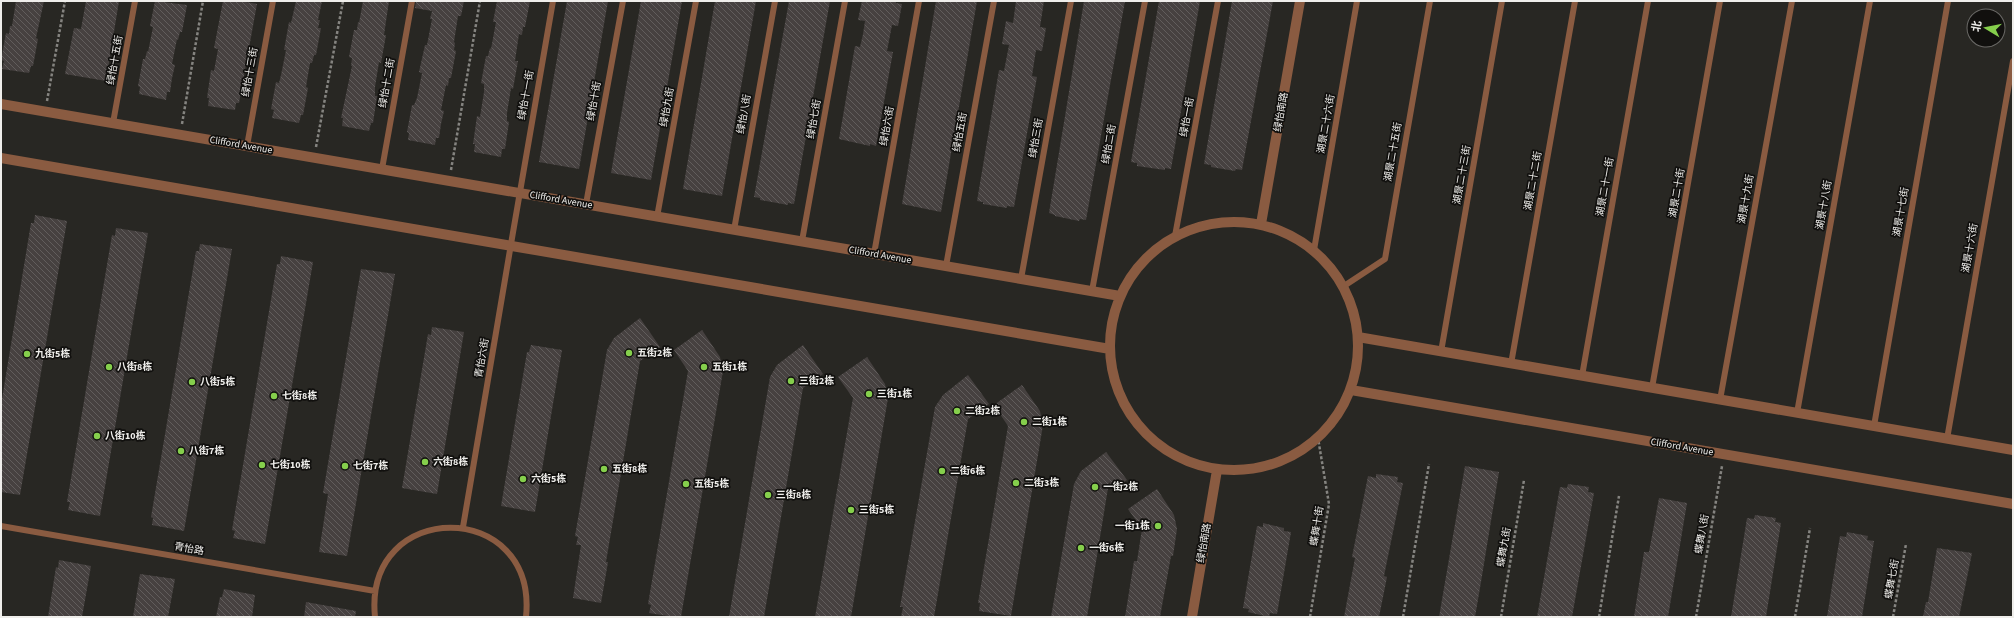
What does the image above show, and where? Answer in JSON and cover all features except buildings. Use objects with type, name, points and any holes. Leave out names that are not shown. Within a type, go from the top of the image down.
[{"type":"street","name":"绿怡南路","points":[[1261,224],[1300,1]]},
{"type":"street","name":"Clifford Avenue","points":[[1,104],[1120,296]]},
{"type":"street","points":[[1,158],[1110,349]]},
{"type":"street","points":[[1232,221],[1261,224],[1289,234],[1314,250],[1330,267],[1344,286],[1354,311],[1358,338],[1357,364],[1351,390],[1337,416],[1318,438],[1296,454],[1271,465],[1244,470],[1217,470],[1187,461],[1170,453],[1150,438],[1134,419],[1121,398],[1113,374],[1110,349],[1112,322],[1120,296],[1134,272],[1153,252],[1175,236],[1203,225],[1232,221]]},
{"type":"street","points":[[1358,338],[2013,450]]},
{"type":"street","name":"Clifford Avenue","points":[[1351,390],[2013,504]]},
{"type":"street","name":"绿怡南路","points":[[1192,617],[1217,470]]},
{"type":"lane","name":"绿怡十五街","points":[[113,123],[135,1]]},
{"type":"lane","name":"绿怡十三街","points":[[247,146],[273,1]]},
{"type":"lane","name":"绿怡十二街","points":[[382,169],[412,1]]},
{"type":"lane","name":"绿怡十一街","points":[[519,193],[553,1]]},
{"type":"lane","name":"绿怡十街","points":[[586,204],[622,1]]},
{"type":"lane","name":"绿怡九街","points":[[657,217],[696,1]]},
{"type":"lane","name":"绿怡八街","points":[[734,230],[775,1]]},
{"type":"lane","name":"绿怡七街","points":[[802,242],[846,1]]},
{"type":"lane","name":"绿怡六街","points":[[874,254],[919,1]]},
{"type":"lane","name":"绿怡五街","points":[[946,266],[994,1]]},
{"type":"lane","name":"绿怡三街","points":[[1021,279],[1071,1]]},
{"type":"lane","name":"绿怡二街","points":[[1092,292],[1145,1]]},
{"type":"lane","name":"绿怡一街","points":[[1175,236],[1218,1]]},
{"type":"lane","name":"湖景二十六街","points":[[1314,250],[1357,1]]},
{"type":"lane","name":"湖景二十五街","points":[[1344,286],[1385,259],[1430,1]]},
{"type":"lane","name":"湖景二十三街","points":[[1441,352],[1502,1]]},
{"type":"lane","name":"湖景二十二街","points":[[1512,364],[1575,1]]},
{"type":"lane","name":"湖景二十一街","points":[[1582,376],[1648,1]]},
{"type":"lane","name":"湖景二十街","points":[[1652,388],[1720,1]]},
{"type":"lane","name":"湖景十九街","points":[[1720,400],[1792,1]]},
{"type":"lane","name":"湖景十八街","points":[[1797,413],[1870,1]]},
{"type":"lane","name":"湖景十七街","points":[[1874,426],[1948,1]]},
{"type":"lane","name":"湖景十六街","points":[[1947,439],[2013,61]]},
{"type":"lane","name":"青怡六街","points":[[463,527],[519,193]]},
{"type":"lane","name":"青怡路","points":[[1,526],[374,591]]},
{"type":"lane","points":[[375,617],[374,591],[384,565],[401,545],[424,531],[437,528],[463,527],[476,531],[494,540],[509,554],[517,565],[526,590],[527,617]]},
{"type":"path","points":[[45,111],[65,1]]},
{"type":"path","points":[[180,134],[203,1]]},
{"type":"path","points":[[314,158],[343,1]]},
{"type":"path","points":[[449,181],[480,1]]},
{"type":"path","name":"蝶舞十街","points":[[1310,617],[1329,504],[1318,438]]},
{"type":"path","name":"蝶舞八街","points":[[1696,617],[1724,455]]},
{"type":"path","points":[[1403,617],[1429,464]]},
{"type":"path","name":"蝶舞九街","points":[[1501,617],[1524,480]]},
{"type":"path","points":[[1599,617],[1619,496]]},
{"type":"path","points":[[1794,617],[1810,528]]},
{"type":"path","name":"蝶舞七街","points":[[1893,617],[1906,544]]},
{"type":"place","name":"五街2栋","points":[[629,353]]},
{"type":"place","name":"九街5栋","points":[[27,354]]},
{"type":"place","name":"八街8栋","points":[[109,367]]},
{"type":"place","name":"五街1栋","points":[[704,367]]},
{"type":"place","name":"三街2栋","points":[[791,381]]},
{"type":"place","name":"八街5栋","points":[[192,382]]},
{"type":"place","name":"三街1栋","points":[[869,394]]},
{"type":"place","name":"七街8栋","points":[[274,396]]},
{"type":"place","name":"二街2栋","points":[[957,411]]},
{"type":"place","name":"二街1栋","points":[[1024,422]]},
{"type":"place","name":"八街10栋","points":[[97,436]]},
{"type":"place","name":"八街7栋","points":[[181,451]]},
{"type":"place","name":"六街8栋","points":[[425,462]]},
{"type":"place","name":"七街10栋","points":[[262,465]]},
{"type":"place","name":"七街7栋","points":[[345,466]]},
{"type":"place","name":"五街8栋","points":[[604,469]]},
{"type":"place","name":"二街6栋","points":[[942,471]]},
{"type":"place","name":"六街5栋","points":[[523,479]]},
{"type":"place","name":"二街3栋","points":[[1016,483]]},
{"type":"place","name":"五街5栋","points":[[686,484]]},
{"type":"place","name":"一街2栋","points":[[1095,487]]},
{"type":"place","name":"三街8栋","points":[[768,495]]},
{"type":"place","name":"三街5栋","points":[[851,510]]},
{"type":"place","name":"一街1栋","points":[[1158,526]]},
{"type":"place","name":"一街6栋","points":[[1081,548]]}]
